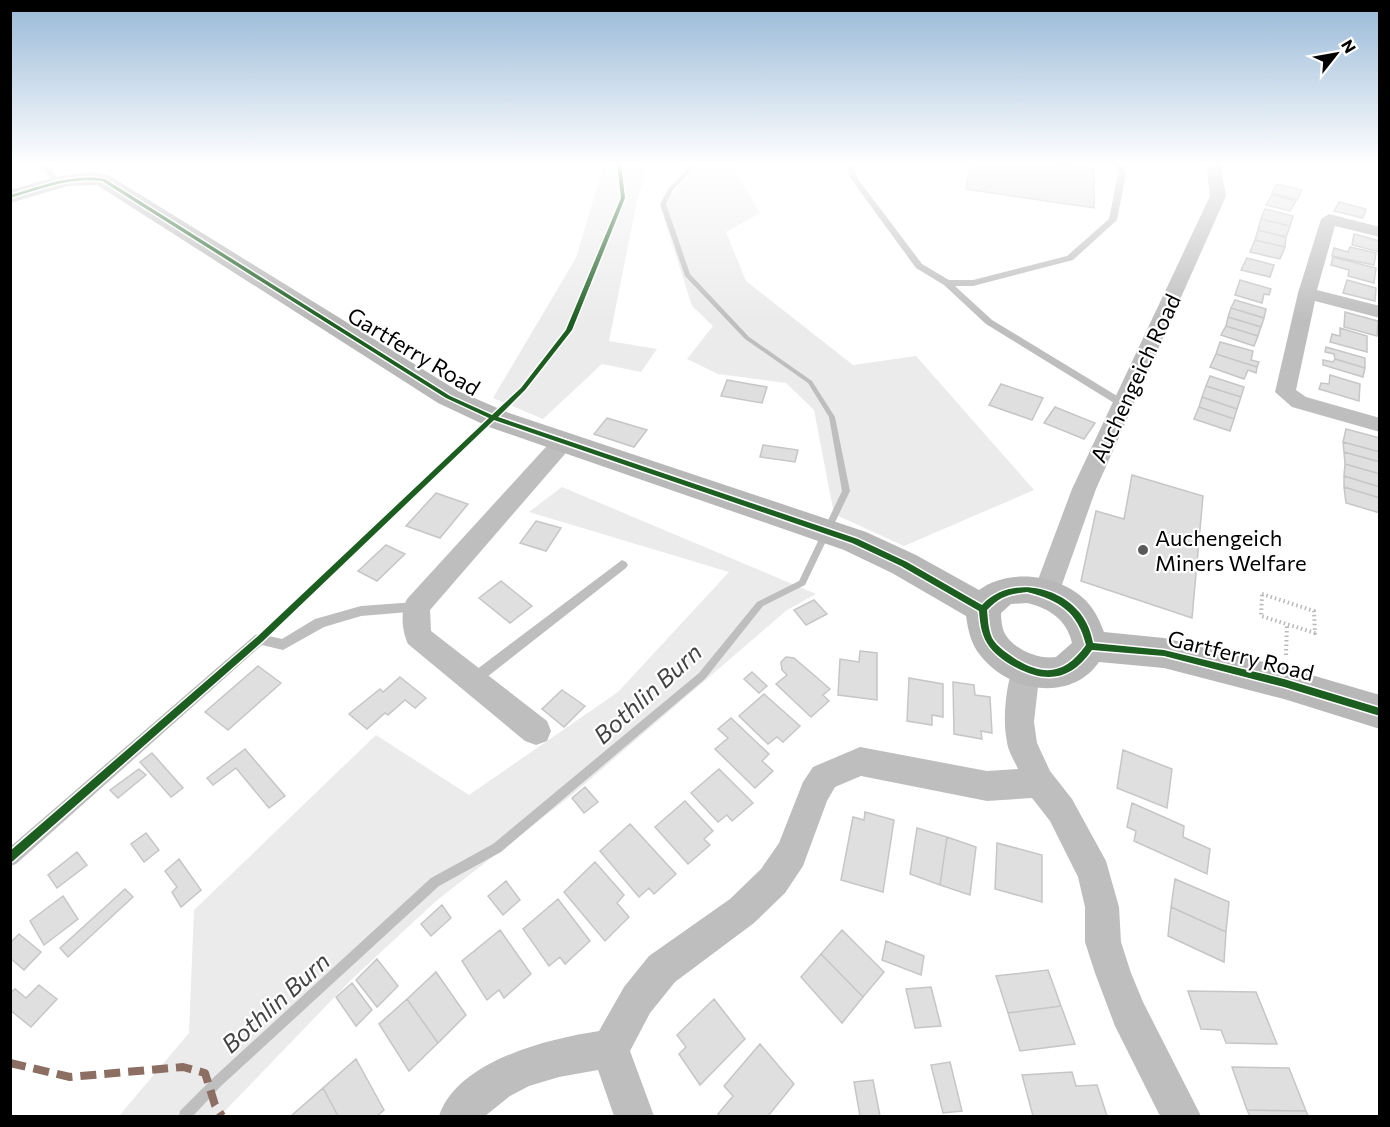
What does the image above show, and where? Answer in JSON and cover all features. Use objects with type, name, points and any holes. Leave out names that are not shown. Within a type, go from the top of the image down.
[{"type":"street","name":"Gartferry Road","points":[[163,216],[448,397],[499,420],[855,541],[904,564],[983,609]]},
{"type":"street","name":"Auchengeich Road","points":[[1046,593],[1084,489],[1209,216]]},
{"type":"street","points":[[1380,232],[1329,219],[1306,293],[1285,392],[1299,402],[1380,425]]},
{"type":"street","points":[[1306,293],[1380,312]]},
{"type":"street","points":[[536,731],[418,636],[416,607],[563,442]]},
{"type":"street","points":[[1027,589],[1046,593],[1063,601],[1075,613],[1088,630],[1090,646],[1081,661],[1068,669],[1044,675],[1026,669],[1005,658],[990,641],[984,626],[983,609],[993,597],[1006,591],[1027,589]]},
{"type":"street","name":"Gartferry Road","points":[[1090,646],[1164,653],[1284,683],[1380,712]]},
{"type":"street","points":[[1026,669],[1019,722],[1022,744],[1040,782],[1061,810],[1094,873],[1102,908],[1103,942],[1113,974],[1128,1012],[1181,1116]]},
{"type":"street","points":[[634,1116],[610,1049],[637,1000],[662,969],[742,911],[773,880],[791,854],[814,793],[824,777],[860,760],[987,786],[1040,782]]},
{"type":"street","points":[[459,1116],[481,1093],[507,1076],[561,1056],[610,1049]]},
{"type":"lane","points":[[882,216],[919,266],[947,283],[989,322],[1123,405]]},
{"type":"lane","points":[[947,283],[973,283],[1070,258],[1113,220],[1114,216]]},
{"type":"lane","points":[[473,680],[622,565]]},
{"type":"lane","points":[[10,858],[260,639],[283,645],[320,623],[361,610],[416,607]]},
{"type":"path","points":[[1263,594],[1314,611],[1315,633],[1287,624],[1261,616],[1263,594]]},
{"type":"shaded area","points":[[589,216],[634,216],[609,341],[657,349],[641,372],[602,364],[543,419],[493,398],[576,258]]},
{"type":"shaded area","points":[[663,216],[755,216],[726,232],[746,281],[853,365],[916,356],[1034,490],[904,546],[834,514],[814,410],[786,383],[718,374],[687,359],[713,326],[692,306]]},
{"type":"shaded area","points":[[562,487],[816,594],[787,610],[573,794],[436,901],[352,979],[220,1116],[119,1116],[189,1033],[194,910],[376,735],[469,795],[618,692],[729,572],[529,512]]},
{"type":"building","points":[[1262,216],[1293,216],[1290,226],[1261,219]]},
{"type":"building","points":[[1261,219],[1290,226],[1286,237],[1258,230]]},
{"type":"building","points":[[1258,230],[1286,237],[1285,247],[1255,240]]},
{"type":"building","points":[[1354,234],[1380,241],[1380,252],[1352,245]]},
{"type":"building","points":[[1255,240],[1285,247],[1280,259],[1250,252]]},
{"type":"building","points":[[1350,247],[1376,253],[1374,265],[1332,256],[1334,248],[1348,252]]},
{"type":"building","points":[[1333,257],[1376,268],[1374,283],[1348,276],[1349,270],[1331,265]]},
{"type":"building","points":[[1247,258],[1274,265],[1270,277],[1241,270]]},
{"type":"building","points":[[1240,280],[1271,289],[1269,295],[1264,294],[1262,303],[1235,295]]},
{"type":"building","points":[[1347,280],[1376,288],[1375,301],[1343,293]]},
{"type":"building","points":[[1235,300],[1266,309],[1264,318],[1231,308]]},
{"type":"building","points":[[1231,308],[1264,318],[1261,327],[1228,317]]},
{"type":"building","points":[[1345,312],[1378,321],[1377,336],[1344,327]]},
{"type":"building","points":[[1228,317],[1261,327],[1258,336],[1226,326]]},
{"type":"building","points":[[1226,326],[1258,336],[1254,346],[1221,335]]},
{"type":"building","points":[[1340,328],[1367,336],[1367,352],[1330,342],[1332,334],[1340,336]]},
{"type":"building","points":[[1220,342],[1253,351],[1251,360],[1259,362],[1257,367],[1216,354]]},
{"type":"building","points":[[1326,347],[1365,358],[1365,368],[1335,359],[1334,354],[1325,352]]},
{"type":"building","points":[[1216,354],[1257,367],[1256,373],[1248,370],[1244,379],[1210,367]]},
{"type":"building","points":[[1335,359],[1365,368],[1363,377],[1323,365],[1323,360],[1333,362]]},
{"type":"building","points":[[1330,375],[1360,384],[1359,401],[1319,389],[1321,383],[1329,384]]},
{"type":"building","points":[[1210,376],[1244,387],[1241,397],[1206,386]]},
{"type":"building","points":[[727,380],[767,387],[762,403],[721,396]]},
{"type":"building","points":[[1001,384],[1043,398],[1032,420],[989,405]]},
{"type":"building","points":[[1206,386],[1241,397],[1237,409],[1202,397]]},
{"type":"building","points":[[1202,397],[1237,409],[1234,419],[1199,407]]},
{"type":"building","points":[[1055,407],[1095,423],[1084,439],[1044,423]]},
{"type":"building","points":[[1199,407],[1234,419],[1230,431],[1194,419]]},
{"type":"building","points":[[607,418],[647,430],[634,447],[594,434]]},
{"type":"building","points":[[1346,429],[1380,438],[1380,452],[1343,442]]},
{"type":"building","points":[[1343,442],[1380,452],[1380,462],[1344,452]]},
{"type":"building","points":[[763,445],[798,450],[795,462],[760,457]]},
{"type":"building","points":[[1344,452],[1380,462],[1380,474],[1345,464]]},
{"type":"building","points":[[1345,464],[1380,474],[1380,487],[1344,476]]},
{"type":"building","name":"Auchengeich Miners Welfare","points":[[1132,475],[1203,496],[1192,618],[1081,581],[1096,511],[1124,519]]},
{"type":"building","points":[[1344,476],[1380,487],[1380,498],[1344,487]]},
{"type":"building","points":[[1344,487],[1380,498],[1380,513],[1346,503]]},
{"type":"building","points":[[436,493],[468,504],[440,538],[406,526]]},
{"type":"building","points":[[536,521],[561,528],[546,551],[520,543]]},
{"type":"building","points":[[386,545],[405,554],[377,581],[358,571]]},
{"type":"building","points":[[501,581],[532,606],[510,623],[479,598]]},
{"type":"building","points":[[814,600],[827,614],[806,625],[794,610]]},
{"type":"building","points":[[860,651],[877,653],[877,700],[838,695],[840,659],[859,662]]},
{"type":"building","points":[[786,657],[794,658],[830,689],[823,695],[829,701],[811,717],[776,684],[787,675],[782,670],[781,662]]},
{"type":"building","points":[[258,666],[281,683],[228,730],[205,712]]},
{"type":"building","points":[[752,672],[767,686],[759,693],[744,679]]},
{"type":"building","points":[[400,677],[426,698],[415,708],[405,700],[367,729],[349,714],[380,689],[383,692]]},
{"type":"building","points":[[909,678],[943,684],[943,717],[932,715],[932,725],[907,721]]},
{"type":"building","points":[[953,682],[974,685],[975,695],[990,697],[992,733],[981,731],[982,739],[954,734]]},
{"type":"building","points":[[562,690],[585,706],[564,727],[542,709]]},
{"type":"building","points":[[764,694],[800,726],[783,742],[777,737],[768,744],[739,716]]},
{"type":"building","points":[[731,718],[769,754],[762,761],[773,771],[755,788],[715,749],[728,738],[718,729]]},
{"type":"building","points":[[245,749],[285,796],[269,808],[236,768],[213,785],[207,778]]},
{"type":"building","points":[[1123,750],[1172,769],[1167,808],[1117,788]]},
{"type":"building","points":[[152,753],[183,788],[171,797],[140,762]]},
{"type":"building","points":[[139,769],[146,775],[118,798],[110,790]]},
{"type":"building","points":[[719,769],[753,803],[732,821],[727,815],[718,822],[691,793]]},
{"type":"building","points":[[585,787],[598,802],[584,813],[572,798]]},
{"type":"building","points":[[685,801],[713,831],[704,839],[710,845],[688,864],[655,827]]},
{"type":"building","points":[[1132,803],[1184,826],[1183,837],[1210,849],[1207,874],[1134,841],[1136,831],[1127,827]]},
{"type":"building","points":[[865,812],[894,820],[883,892],[841,880],[853,817],[864,820]]},
{"type":"building","points":[[630,824],[676,874],[654,894],[649,888],[639,897],[600,851]]},
{"type":"building","points":[[917,828],[947,837],[940,885],[910,874]]},
{"type":"building","points":[[146,833],[159,850],[144,862],[131,844]]},
{"type":"building","points":[[947,837],[976,847],[970,895],[940,885]]},
{"type":"building","points":[[997,843],[1042,855],[1042,902],[995,889]]},
{"type":"building","points":[[77,852],[87,865],[57,888],[48,875]]},
{"type":"building","points":[[179,859],[201,890],[181,907],[172,892],[177,887],[165,871]]},
{"type":"building","points":[[595,862],[624,895],[617,903],[629,917],[605,941],[564,892]]},
{"type":"building","points":[[1175,879],[1229,902],[1226,932],[1171,907]]},
{"type":"building","points":[[506,881],[520,900],[503,915],[488,896]]},
{"type":"building","points":[[125,889],[133,897],[68,957],[60,948]]},
{"type":"building","points":[[63,896],[78,919],[44,945],[30,921]]},
{"type":"building","points":[[558,899],[590,941],[565,964],[560,957],[549,966],[523,929]]},
{"type":"building","points":[[442,905],[451,918],[431,936],[421,924]]},
{"type":"building","points":[[1171,907],[1226,932],[1224,962],[1168,936]]},
{"type":"building","points":[[500,930],[531,974],[504,998],[499,990],[487,1000],[462,961]]},
{"type":"building","points":[[842,930],[884,972],[863,997],[821,954]]},
{"type":"building","points":[[19,934],[41,952],[24,970],[10,958],[10,943]]},
{"type":"building","points":[[886,941],[924,956],[921,975],[882,960]]},
{"type":"building","points":[[821,954],[863,997],[842,1023],[801,977]]},
{"type":"building","points":[[377,959],[398,986],[377,1007],[356,980]]},
{"type":"building","points":[[1048,970],[1061,1006],[1008,1013],[996,976]]},
{"type":"building","points":[[436,972],[466,1015],[438,1043],[407,999]]},
{"type":"building","points":[[352,983],[372,1010],[356,1026],[336,997]]},
{"type":"building","points":[[39,985],[57,999],[31,1027],[10,1010],[10,993],[15,989],[26,998]]},
{"type":"building","points":[[931,987],[941,1026],[915,1028],[906,989]]},
{"type":"building","points":[[1188,991],[1256,992],[1277,1044],[1226,1043],[1221,1030],[1201,1029]]},
{"type":"building","points":[[407,999],[438,1043],[409,1071],[379,1024]]},
{"type":"building","points":[[714,999],[745,1039],[700,1085],[679,1054],[686,1047],[677,1035]]},
{"type":"building","points":[[1061,1006],[1075,1044],[1020,1051],[1008,1013]]},
{"type":"building","points":[[760,1044],[794,1084],[768,1116],[720,1116],[718,1114],[733,1096],[724,1086]]},
{"type":"building","points":[[356,1059],[384,1110],[377,1116],[338,1116],[323,1088]]},
{"type":"building","points":[[950,1062],[962,1111],[943,1113],[931,1065]]},
{"type":"building","points":[[1232,1067],[1289,1068],[1306,1111],[1247,1110]]},
{"type":"building","points":[[1072,1072],[1076,1086],[1097,1085],[1107,1116],[1033,1116],[1022,1075]]},
{"type":"building","points":[[873,1080],[880,1116],[860,1116],[854,1082]]},
{"type":"building","points":[[323,1088],[338,1116],[291,1116]]},
{"type":"building","points":[[1247,1110],[1306,1111],[1308,1116],[1250,1116]]},
{"type":"waterway","name":"Bothlin Burn","points":[[185,1116],[217,1082],[435,882],[497,848],[702,676],[760,604],[802,583],[846,491],[832,417],[810,382],[747,338],[687,275],[667,216]]},
{"type":"marked path","points":[[10,1063],[70,1077],[183,1067],[205,1073],[215,1105],[222,1116]]},
{"type":"cycle path","points":[[160,216],[448,397],[499,420],[855,541],[904,564],[983,609]]},
{"type":"cycle path","points":[[10,858],[260,639],[523,389],[569,330],[616,216]]},
{"type":"cycle path","points":[[1027,589],[1060,601],[1077,614],[1083,623],[1090,646],[1076,664],[1068,669],[1050,674],[1030,670],[1003,655],[990,641],[983,609],[1002,593],[1027,589]]},
{"type":"cycle path","points":[[1090,646],[1164,653],[1284,683],[1380,712]]},
{"type":"place","name":"Auchengeich Miners Welfare","points":[[1143,550]]}]
